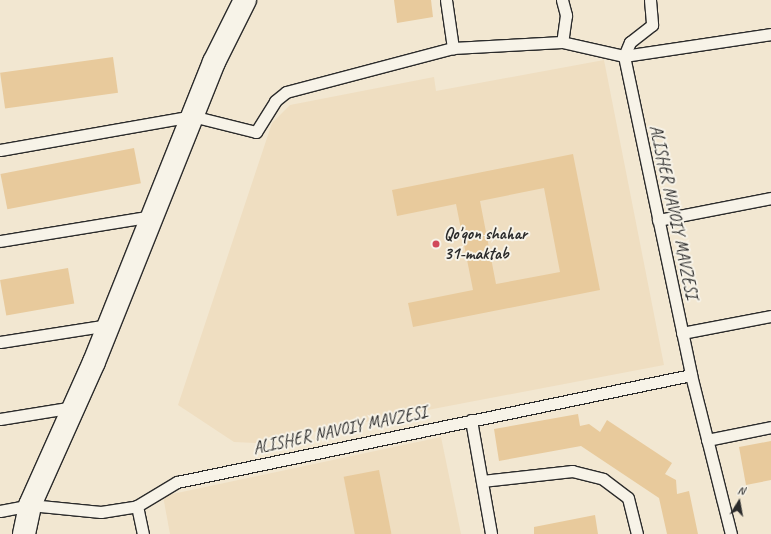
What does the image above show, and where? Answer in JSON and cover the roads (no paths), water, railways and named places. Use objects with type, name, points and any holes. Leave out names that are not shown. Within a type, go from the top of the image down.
[{"type":"street","points":[[24,534],[30,505],[109,325],[192,116],[245,0]]},
{"type":"lane","points":[[446,0],[453,48]]},
{"type":"lane","points":[[562,0],[566,15],[562,42]]},
{"type":"lane","points":[[624,56],[630,42],[652,26],[650,0]]},
{"type":"lane","points":[[0,150],[192,116],[256,132],[276,102],[286,92],[453,48],[562,42],[624,56],[771,34]]},
{"type":"lane","name":"ALISHER NAVOIY MAVZESI","points":[[624,56],[691,375],[731,534]]},
{"type":"lane","points":[[658,220],[771,198]]},
{"type":"lane","points":[[0,241],[152,216]]},
{"type":"lane","points":[[682,334],[771,316]]},
{"type":"lane","points":[[0,342],[109,325]]},
{"type":"lane","name":"ALISHER NAVOIY MAVZESI","points":[[0,511],[30,505],[101,512],[137,506],[177,482],[691,375]]},
{"type":"lane","points":[[0,419],[74,406]]},
{"type":"lane","points":[[471,420],[491,534]]},
{"type":"lane","points":[[707,440],[771,427]]},
{"type":"lane","points":[[482,481],[572,471],[603,479],[628,498],[637,534]]},
{"type":"lane","points":[[137,506],[143,534]]},
{"type":"place","name":"Qo'qon shahar 31-maktab","points":[[436,244]]}]
